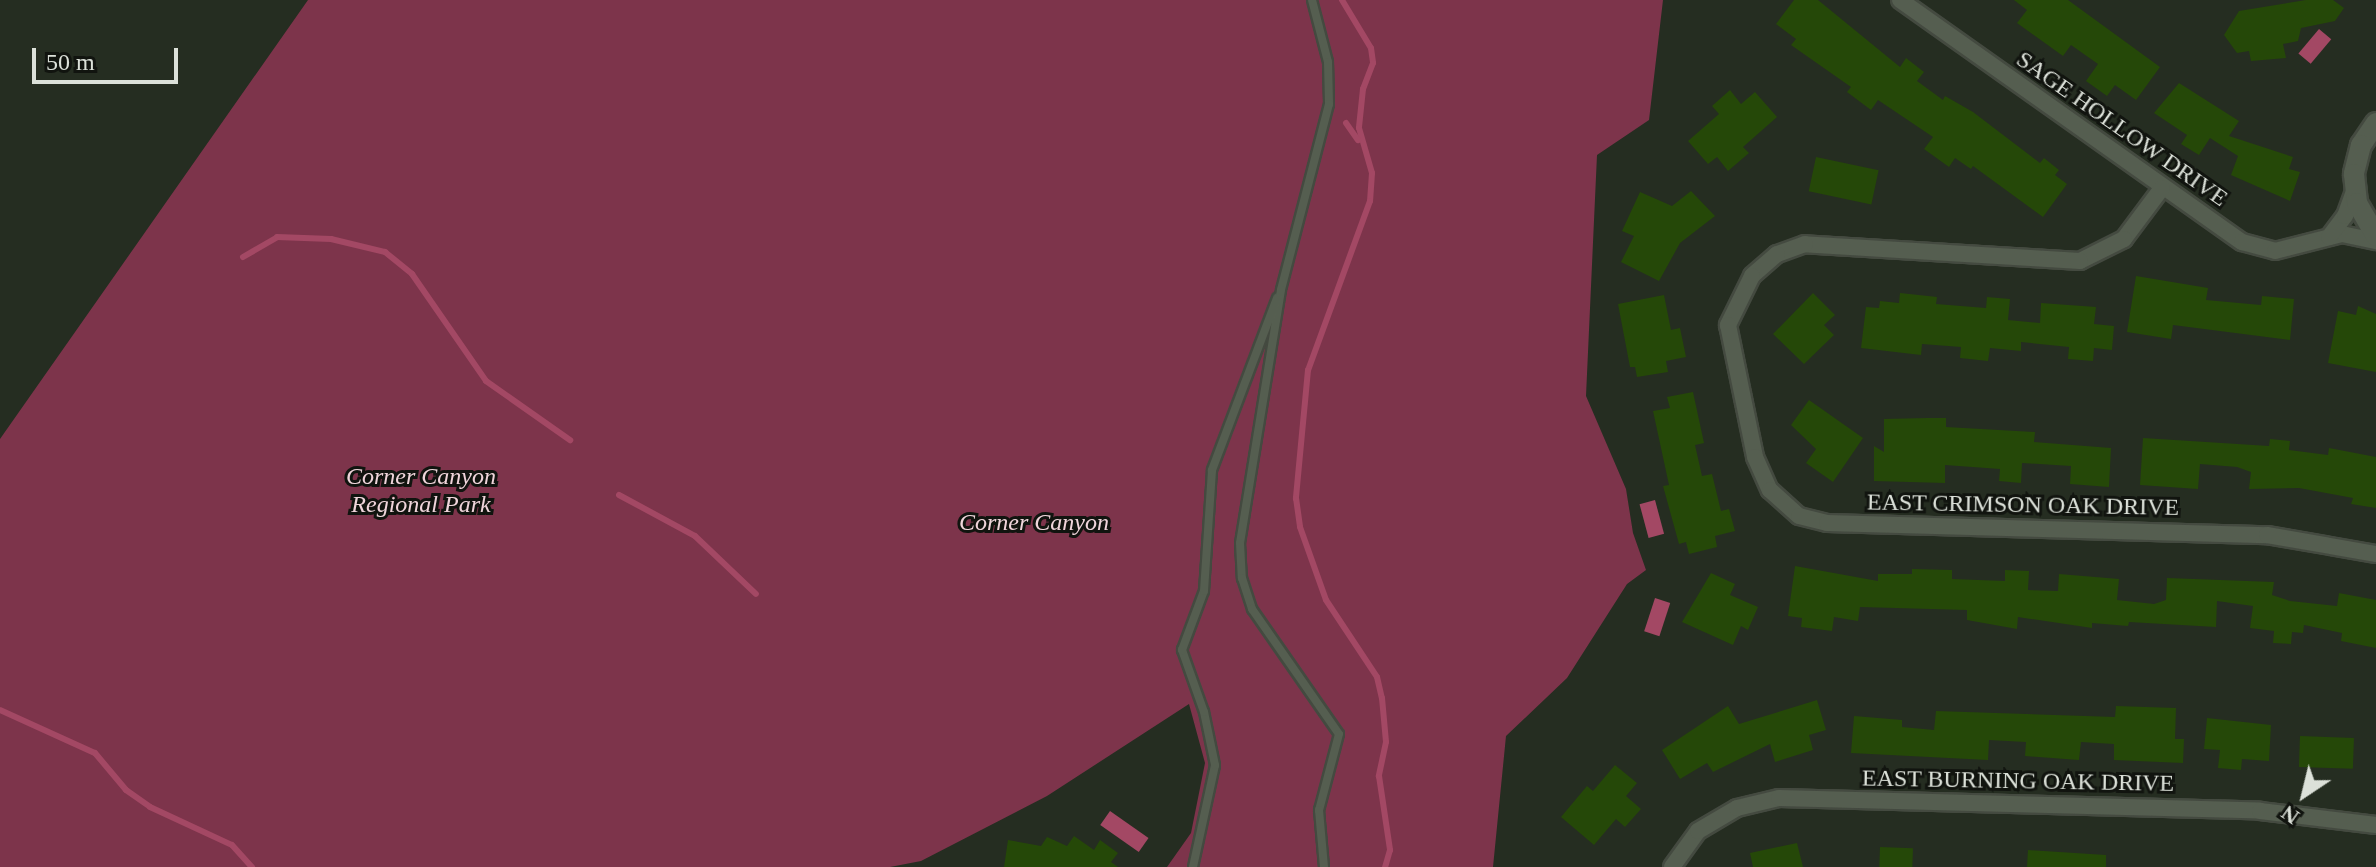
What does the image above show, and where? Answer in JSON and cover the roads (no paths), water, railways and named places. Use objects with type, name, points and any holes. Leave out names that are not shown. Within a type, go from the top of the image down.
[{"type":"street","name":"SAGE HOLLOW DRIVE","points":[[1900,0],[2162,188],[2253,247],[2286,250],[2329,237],[2355,235],[2376,238]]},
{"type":"street","points":[[2376,123],[2356,159],[2355,189],[2362,216],[2376,238]]},
{"type":"street","name":"EAST CRIMSON OAK DRIVE","points":[[2162,188],[2124,239],[2080,261],[1805,244],[1777,254],[1752,276],[1728,325],[1755,457],[1770,490],[1799,516],[1827,523],[2267,535],[2376,554]]},
{"type":"street","points":[[2329,237],[2345,216],[2355,189]]},
{"type":"street","name":"EAST BURNING OAK DRIVE","points":[[1674,861],[1698,831],[1737,808],[1779,798],[2260,811],[2376,825]]},
{"type":"lane","points":[[1312,0],[1328,62],[1329,104],[1281,290],[1245,493],[1242,578],[1262,626],[1339,734],[1319,810],[1324,867]]},
{"type":"lane","points":[[1193,867],[1215,765],[1204,712],[1182,650],[1204,591],[1212,470],[1255,345],[1281,290]]},
{"type":"waterway","points":[[1342,0],[1371,48],[1373,63],[1363,89],[1359,128],[1372,173],[1370,201],[1308,370],[1296,498],[1300,527],[1326,600],[1377,677],[1386,742],[1379,776],[1390,850],[1385,867]]},
{"type":"waterway","points":[[1346,123],[1358,140]]},
{"type":"waterway","points":[[243,257],[277,237],[331,239],[385,252],[412,274],[486,381],[570,440]]},
{"type":"waterway","points":[[619,495],[695,536],[756,594]]},
{"type":"waterway","points":[[0,710],[95,753],[126,790],[150,807],[232,845],[252,867]]},
{"type":"park label","name":"Corner Canyon Regional Park","points":[[421,491]]},
{"type":"park label","name":"Corner Canyon","points":[[1034,523]]}]
